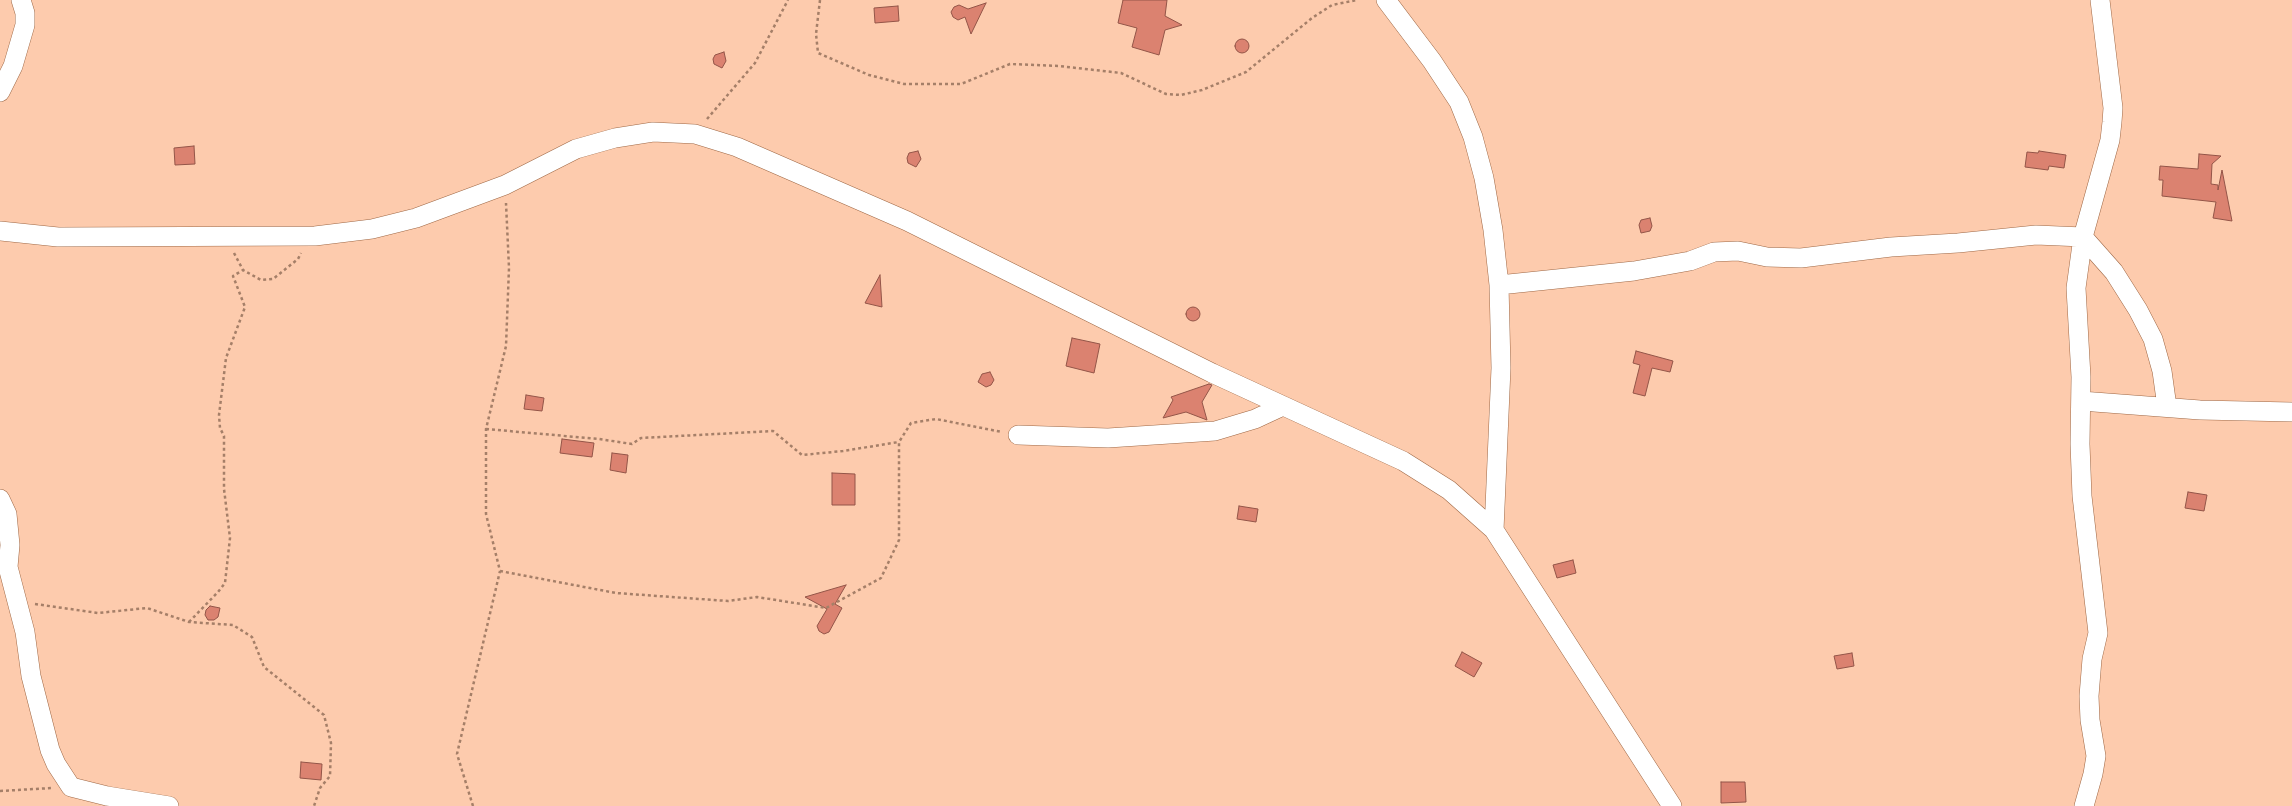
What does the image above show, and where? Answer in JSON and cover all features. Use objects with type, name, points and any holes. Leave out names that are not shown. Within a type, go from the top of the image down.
[{"type":"street","points":[[0,92],[13,66],[25,25],[25,13],[21,0]]},
{"type":"street","points":[[1386,0],[1432,61],[1459,102],[1473,137],[1484,178],[1493,230],[1499,285],[1501,368],[1494,530]]},
{"type":"street","points":[[2084,806],[2093,774],[2096,756],[2090,720],[2089,696],[2092,659],[2098,633],[2082,496],[2080,444],[2081,400],[2076,288],[2083,237],[2110,140],[2112,122],[2113,108],[2100,0]]},
{"type":"street","points":[[0,231],[58,237],[315,236],[372,229],[410,220],[505,185],[576,149],[608,140],[653,132],[695,134],[737,147],[907,221],[1283,406],[1404,461],[1449,490],[1494,530],[1672,806]]},
{"type":"street","points":[[1499,285],[1634,272],[1690,261],[1714,252],[1738,251],[1767,256],[1801,258],[1891,247],[1958,243],[2036,235],[2083,237],[2114,272],[2138,310],[2153,339],[2162,371],[2167,408]]},
{"type":"street","points":[[2081,400],[2167,408],[2292,412]]},
{"type":"street","points":[[1018,435],[1108,438],[1215,431],[1256,419],[1283,406]]},
{"type":"street","points":[[0,499],[7,514],[10,545],[8,567],[18,601],[25,632],[31,676],[50,750],[71,787],[107,796],[169,806]]},
{"type":"path","points":[[695,134],[755,63],[788,0]]},
{"type":"path","points":[[820,0],[816,34],[818,53],[869,76],[904,84],[962,84],[1010,64],[1059,66],[1121,73],[1166,94],[1181,95],[1213,86],[1246,72],[1312,18],[1332,5],[1357,0]]},
{"type":"path","points":[[473,806],[457,754],[500,571],[486,514],[486,429],[506,346],[509,268],[505,185]]},
{"type":"path","points":[[236,237],[233,251],[243,270],[261,280],[273,279],[298,259],[303,247],[315,236]]},
{"type":"path","points":[[189,622],[225,583],[230,538],[224,489],[224,436],[220,428],[219,415],[226,358],[245,307],[233,276],[243,270]]},
{"type":"path","points":[[500,571],[616,593],[728,601],[757,597],[826,608],[881,578],[899,540],[899,442],[911,423],[936,419],[1018,435]]},
{"type":"path","points":[[486,429],[599,438],[632,444],[641,438],[773,431],[802,455],[843,451],[899,442]]},
{"type":"path","points":[[18,601],[98,613],[147,608],[189,622],[233,625],[252,637],[264,667],[324,715],[331,743],[330,776],[320,788],[314,806]]},
{"type":"path","points":[[0,791],[71,787]]},
{"type":"building","points":[[1123,0],[1167,0],[1165,16],[1182,25],[1165,30],[1159,55],[1132,47],[1137,28],[1118,23]]},
{"type":"building","points":[[986,3],[971,34],[965,17],[958,20],[953,17],[951,12],[954,7],[959,5],[968,9]]},
{"type":"building","points":[[898,6],[899,21],[875,23],[874,8]]},
{"type":"building","points":[[1242,39],[1247,41],[1249,46],[1247,51],[1242,53],[1237,51],[1235,46],[1237,41]]},
{"type":"building","points":[[724,52],[726,61],[722,68],[714,64],[713,59],[715,55]]},
{"type":"building","points":[[194,146],[195,164],[175,165],[174,148]]},
{"type":"building","points":[[918,151],[921,159],[916,167],[908,163],[907,158],[909,153]]},
{"type":"building","points":[[2039,151],[2066,155],[2064,168],[2049,166],[2048,170],[2025,167],[2027,152],[2038,153]]},
{"type":"building","points":[[2199,154],[2221,156],[2212,164],[2211,184],[2218,185],[2218,190],[2222,170],[2232,221],[2213,218],[2216,202],[2162,196],[2163,180],[2159,180],[2160,166],[2198,169]]},
{"type":"building","points":[[1650,218],[1652,226],[1650,231],[1641,233],[1639,225],[1641,220]]},
{"type":"building","points":[[880,275],[882,307],[865,303]]},
{"type":"building","points":[[1193,307],[1198,309],[1200,314],[1198,319],[1193,321],[1188,319],[1186,314],[1188,309]]},
{"type":"building","points":[[1072,338],[1100,344],[1094,373],[1066,366]]},
{"type":"building","points":[[1636,351],[1673,361],[1670,372],[1652,368],[1645,396],[1633,393],[1640,365],[1633,363]]},
{"type":"building","points":[[990,372],[994,380],[991,385],[986,387],[978,382],[982,374]]},
{"type":"building","points":[[1209,384],[1212,385],[1202,402],[1207,420],[1186,412],[1163,418],[1173,400],[1171,397]]},
{"type":"building","points":[[526,395],[544,398],[542,411],[524,409]]},
{"type":"building","points":[[562,439],[594,443],[592,457],[560,453]]},
{"type":"building","points":[[612,453],[628,455],[626,473],[610,470]]},
{"type":"building","points":[[832,473],[855,474],[855,505],[832,505]]},
{"type":"building","points":[[2188,492],[2207,495],[2204,511],[2185,508]]},
{"type":"building","points":[[1239,506],[1258,509],[1256,522],[1237,519]]},
{"type":"building","points":[[1573,560],[1576,573],[1557,578],[1553,565]]},
{"type":"building","points":[[846,585],[835,604],[842,608],[829,632],[824,634],[819,631],[817,626],[827,609],[805,597]]},
{"type":"building","points":[[210,606],[220,608],[218,617],[214,620],[208,620],[205,615],[206,610]]},
{"type":"building","points":[[1462,652],[1482,663],[1474,677],[1455,666]]},
{"type":"building","points":[[1852,653],[1854,666],[1837,669],[1834,656]]},
{"type":"building","points":[[301,762],[322,764],[321,780],[300,778]]},
{"type":"building","points":[[1721,782],[1745,782],[1746,802],[1721,803]]}]
